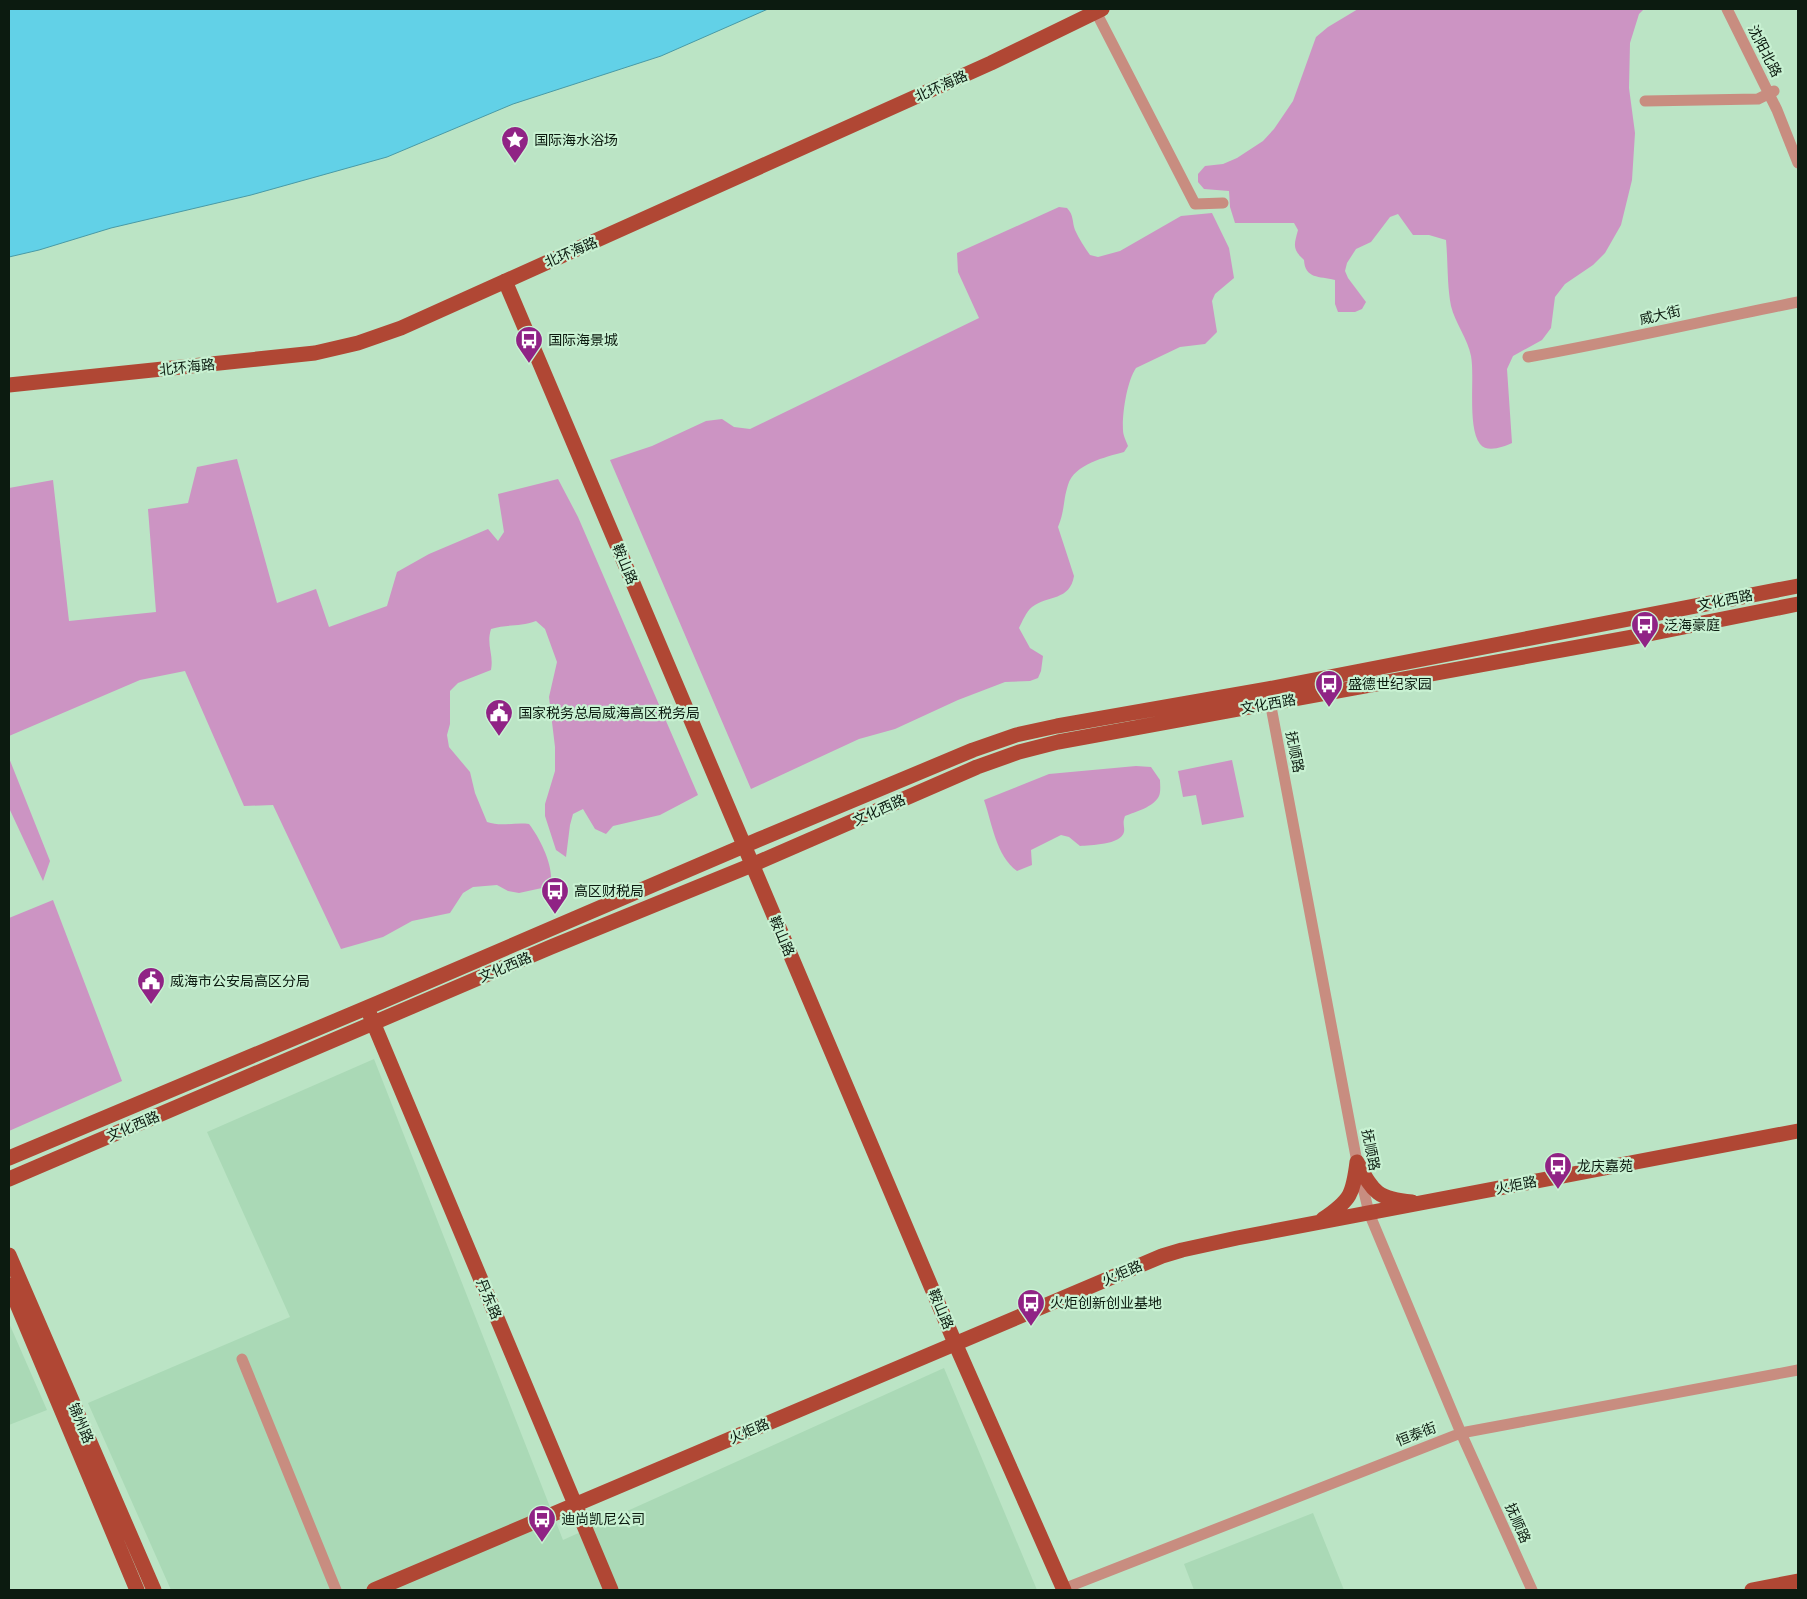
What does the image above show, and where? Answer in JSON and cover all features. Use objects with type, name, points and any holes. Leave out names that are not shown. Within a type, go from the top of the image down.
[{"type":"main road","name":"北环海路","points":[[9,386],[315,353],[358,343],[401,328],[639,223],[982,67],[1099,10]]},
{"type":"main road","name":"鞍山路","points":[[505,281],[955,1343],[1064,1590]]},
{"type":"main road","name":"文化西路","points":[[9,1158],[743,846],[973,750],[1016,735],[1268,689],[1798,586]]},
{"type":"main road","name":"文化西路","points":[[9,1179],[551,947],[752,865],[977,767],[1019,752],[1058,742],[1634,637],[1798,604]]},
{"type":"main road","name":"丹东路","points":[[366,1007],[611,1590]]},
{"type":"main road","name":"火炬路","points":[[374,1590],[1162,1256],[1182,1250],[1317,1223],[1798,1131]]},
{"type":"main road","points":[[9,1154],[35,1148]]},
{"type":"main road","points":[[1357,1162],[1372,1188],[1381,1195],[1400,1201],[1425,1202]]},
{"type":"main road","points":[[1317,1223],[1340,1208],[1349,1198],[1354,1186],[1357,1162]]},
{"type":"main road","points":[[9,1189],[15,1182],[42,1165]]},
{"type":"main road","name":"锦州路","points":[[9,1255],[154,1590]]},
{"type":"main road","name":"锦州路","points":[[9,1285],[137,1590]]},
{"type":"main road","points":[[1752,1590],[1798,1581]]},
{"type":"street","name":"沈阳北路","points":[[1727,9],[1772,92],[1798,162]]},
{"type":"street","name":"沈阳北路","points":[[1734,9],[1798,146]]},
{"type":"street","points":[[1099,10],[1195,204],[1223,203]]},
{"type":"street","points":[[1645,101],[1758,99],[1772,92]]},
{"type":"street","name":"威大街","points":[[1528,357],[1602,344],[1798,302]]},
{"type":"street","name":"抚顺路","points":[[1268,689],[1357,1162],[1369,1213],[1461,1433],[1532,1590]]},
{"type":"street","points":[[242,1359],[336,1590]]},
{"type":"street","name":"恒泰街","points":[[1064,1590],[1461,1433],[1798,1370]]},
{"type":"shaded area","points":[[1358,9],[1644,9],[1639,14],[1630,43],[1629,88],[1635,133],[1632,180],[1621,225],[1605,253],[1593,265],[1565,284],[1555,297],[1551,328],[1542,340],[1513,356],[1507,369],[1512,443],[1504,446],[1491,449],[1483,447],[1476,436],[1472,414],[1471,356],[1451,306],[1446,240],[1429,235],[1413,235],[1398,214],[1390,217],[1371,242],[1356,249],[1347,263],[1345,271],[1348,278],[1366,302],[1362,309],[1355,312],[1338,312],[1335,304],[1335,280],[1314,276],[1307,271],[1304,260],[1296,250],[1295,243],[1298,230],[1294,223],[1235,223],[1230,207],[1229,191],[1204,189],[1198,182],[1198,174],[1205,166],[1223,164],[1237,158],[1263,141],[1274,129],[1293,101],[1316,37],[1328,27]]},
{"type":"shaded area","points":[[1059,207],[1067,208],[1082,243],[1090,255],[1098,257],[1120,251],[1181,216],[1212,213],[1229,248],[1234,278],[1215,294],[1212,301],[1217,332],[1205,344],[1180,347],[1136,368],[1130,381],[1124,407],[1123,432],[1128,446],[1124,452],[1092,462],[1071,478],[1066,490],[1058,527],[1074,576],[1072,584],[1063,594],[1032,607],[1019,628],[1030,648],[1043,656],[1038,678],[1030,681],[1005,682],[958,700],[895,729],[859,739],[751,789],[610,460],[652,446],[706,421],[722,419],[734,427],[750,429],[979,318],[958,272],[957,253]]},
{"type":"shaded area","points":[[237,459],[277,603],[316,589],[329,627],[387,606],[397,572],[429,554],[488,529],[498,541],[504,532],[498,494],[558,479],[578,517],[698,795],[660,815],[613,826],[606,834],[595,829],[583,809],[573,814],[566,857],[556,850],[545,816],[545,804],[555,771],[555,747],[549,697],[557,662],[545,629],[536,621],[491,629],[489,640],[492,659],[491,670],[458,683],[450,691],[450,724],[447,735],[449,747],[470,772],[475,793],[487,822],[529,824],[545,852],[550,868],[551,882],[542,888],[519,893],[508,891],[497,885],[473,887],[463,893],[450,913],[412,921],[383,937],[341,949],[273,805],[244,806],[185,671],[140,680],[9,736],[9,488],[53,480],[69,621],[156,612],[148,509],[188,503],[197,467]]},
{"type":"shaded area","points":[[9,758],[50,861],[43,881],[9,808]]},
{"type":"shaded area","points":[[1232,760],[1244,817],[1202,825],[1196,795],[1183,797],[1178,771]]},
{"type":"shaded area","points":[[1136,766],[1151,767],[1160,780],[1160,794],[1157,800],[1149,806],[1125,816],[1124,832],[1117,840],[1105,844],[1080,846],[1069,837],[1061,835],[1031,850],[1032,865],[1017,871],[1004,857],[999,848],[984,800],[1049,774]]},
{"type":"shaded area","points":[[53,900],[122,1081],[9,1131],[9,918]]},
{"type":"shaded area","points":[[374,1059],[563,1540],[944,1368],[1037,1590],[171,1590],[88,1403],[290,1317],[207,1132]]},
{"type":"shaded area","points":[[9,1323],[47,1410],[9,1425]]},
{"type":"shaded area","points":[[1313,1513],[1344,1590],[1194,1590],[1184,1564]]},
{"type":"water","points":[[9,9],[768,9],[661,56],[513,104],[387,157],[251,195],[111,228],[9,257]]},
{"type":"place","name":"国际海水浴场","points":[[515,164]]},
{"type":"place","name":"国际海景城","points":[[529,364]]},
{"type":"place","name":"泛海豪庭","points":[[1645,649]]},
{"type":"place","name":"盛德世纪家园","points":[[1329,708]]},
{"type":"place","name":"国家税务总局威海高区税务局","points":[[499,737]]},
{"type":"place","name":"高区财税局","points":[[555,915]]},
{"type":"place","name":"威海市公安局高区分局","points":[[151,1005]]},
{"type":"place","name":"龙庆嘉苑","points":[[1558,1190]]},
{"type":"place","name":"火炬创新创业基地","points":[[1031,1327]]},
{"type":"place","name":"迪尚凯尼公司","points":[[542,1543]]}]
